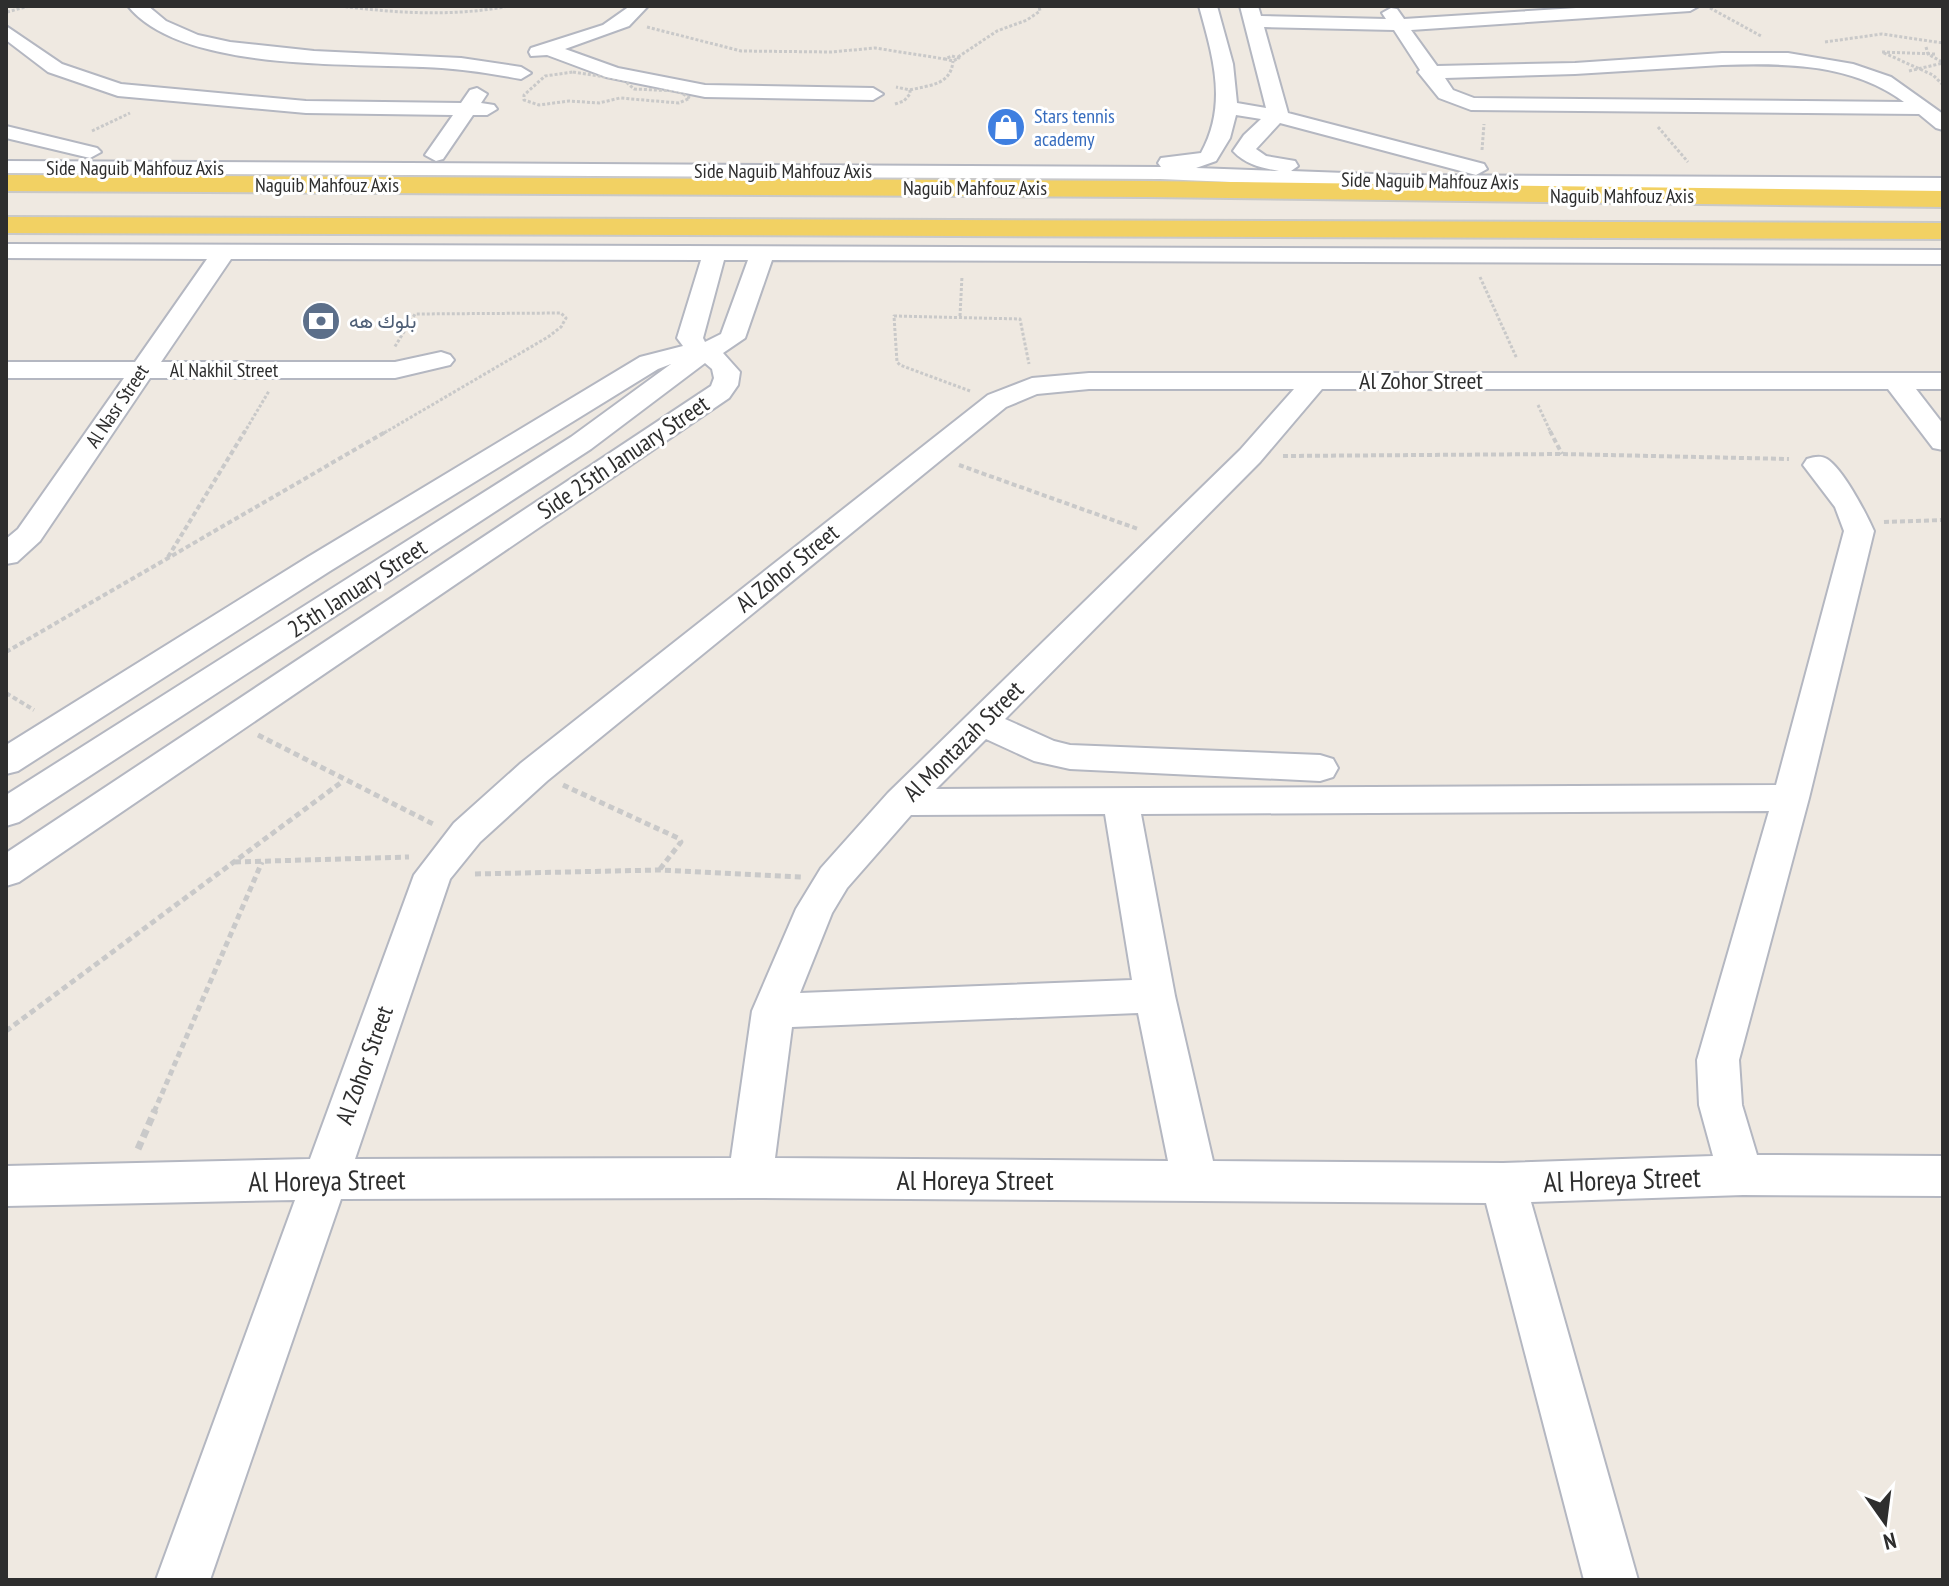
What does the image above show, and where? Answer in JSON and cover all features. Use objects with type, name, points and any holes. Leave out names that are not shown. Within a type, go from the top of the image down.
[{"type":"main road","name":"Naguib Mahfouz Axis","points":[[6,183],[798,179],[1146,189],[1943,199]]},
{"type":"main road","points":[[1549,183],[1618,196]]},
{"type":"main road","name":"Naguib Mahfouz Axis","points":[[6,225],[1943,231]]},
{"type":"main road","points":[[1365,229],[1378,255]]},
{"type":"street","points":[[137,6],[147,18],[175,34],[223,46],[284,54],[428,61],[502,88]]},
{"type":"street","points":[[1098,173],[1130,165],[1204,160],[1211,154],[1230,108],[1223,60],[1208,6]]},
{"type":"street","points":[[1269,6],[1394,19],[1532,6]]},
{"type":"street","points":[[1278,114],[1251,14],[1394,19],[1690,6]]},
{"type":"street","points":[[436,155],[466,109],[502,88],[553,51],[646,11]]},
{"type":"street","points":[[1394,19],[1446,94],[1486,107],[1922,108]]},
{"type":"street","points":[[6,31],[55,68],[118,90],[306,107],[466,109],[502,88]]},
{"type":"street","points":[[553,51],[613,73],[705,91],[755,95],[873,94]]},
{"type":"street","points":[[1428,72],[1780,53],[1851,70],[1885,82],[1943,124]]},
{"type":"street","points":[[458,156],[502,88]]},
{"type":"street","points":[[1230,108],[1278,114],[1480,170],[1943,174]]},
{"type":"street","points":[[1278,114],[1245,146],[1247,155],[1269,163],[1355,181]]},
{"type":"street","points":[[6,132],[105,155]]},
{"type":"street","points":[[6,155],[889,157]]},
{"type":"street","name":"Side Naguib Mahfouz Axis","points":[[6,167],[798,179],[1098,173],[1227,174],[1355,181],[1943,185]]},
{"type":"street","points":[[6,251],[1943,257]]},
{"type":"street","name":"Al Nasr Street","points":[[6,555],[29,535],[223,253]]},
{"type":"street","points":[[701,354],[690,338],[714,255]]},
{"type":"street","name":"25th January Street","points":[[6,813],[581,443],[701,354],[723,345],[736,331],[762,255]]},
{"type":"street","name":"Side 25th January Street","points":[[6,762],[319,564],[649,363],[672,355],[701,354],[724,364],[728,370],[725,386],[720,392],[6,872]]},
{"type":"street","name":"Al Nakhil Street","points":[[6,370],[382,370],[419,367],[441,360]]},
{"type":"street","name":"Al Zohor Street","points":[[183,1580],[323,1179],[447,856],[534,772],[997,401],[1032,386],[1089,381],[1943,381]]},
{"type":"street","name":"Al Montazah Street","points":[[750,1178],[773,1011],[795,952],[834,878],[901,802],[1169,540],[1250,456],[1315,381]]},
{"type":"street","points":[[1896,381],[1943,442]]},
{"type":"street","points":[[1743,1175],[1727,1138],[1716,1094],[1718,1060],[1791,798],[1859,531],[1849,506],[1817,465]]},
{"type":"street","points":[[319,564],[361,585]]},
{"type":"street","points":[[143,677],[184,699]]},
{"type":"street","points":[[982,723],[1046,752],[1070,757],[1320,768]]},
{"type":"street","points":[[67,774],[112,801]]},
{"type":"street","points":[[901,802],[1791,798]]},
{"type":"street","points":[[1121,802],[1155,996],[1195,1180]]},
{"type":"street","points":[[773,1011],[1155,996]]},
{"type":"street","name":"Al Horeya Street","points":[[6,1186],[323,1179],[750,1178],[1503,1183],[1743,1175],[1943,1176]]},
{"type":"street","points":[[1503,1183],[1611,1580]]},
{"type":"path","points":[[6,12],[29,6]]},
{"type":"path","points":[[340,6],[409,14],[484,11],[509,6]]},
{"type":"path","points":[[945,59],[971,52],[997,31],[1032,18],[1040,11],[1039,6]]},
{"type":"path","points":[[1707,6],[1780,53],[1882,34],[1943,43]]},
{"type":"path","points":[[646,11],[741,51],[831,52],[875,48],[953,61]]},
{"type":"path","points":[[1926,47],[1928,54],[1943,63]]},
{"type":"path","points":[[1935,54],[1882,52],[1933,75],[1943,85]]},
{"type":"path","points":[[910,90],[945,81],[952,73],[953,61],[958,57]]},
{"type":"path","points":[[1642,108],[1699,174]]},
{"type":"path","points":[[960,316],[964,255]]},
{"type":"path","points":[[6,652],[548,337],[561,327],[566,318],[561,313],[415,314],[382,370]]},
{"type":"path","points":[[997,401],[904,368],[897,362],[894,316],[1020,319],[1032,386]]},
{"type":"path","points":[[168,558],[281,370]]},
{"type":"path","points":[[928,454],[1169,540]]},
{"type":"path","points":[[1250,456],[1577,455],[1804,459],[1817,465]]},
{"type":"path","points":[[1858,523],[1943,520]]},
{"type":"path","points":[[231,721],[343,781],[447,856]]},
{"type":"path","points":[[534,772],[678,838],[681,842],[679,848],[659,870]]},
{"type":"path","points":[[6,1031],[343,781]]},
{"type":"path","points":[[234,862],[447,856],[834,878]]},
{"type":"path","points":[[124,1183],[262,862]]},
{"type":"place","name":"Stars tennis academy","points":[[1006,127]]},
{"type":"place","name":"بلوك هه","points":[[321,321]]}]
